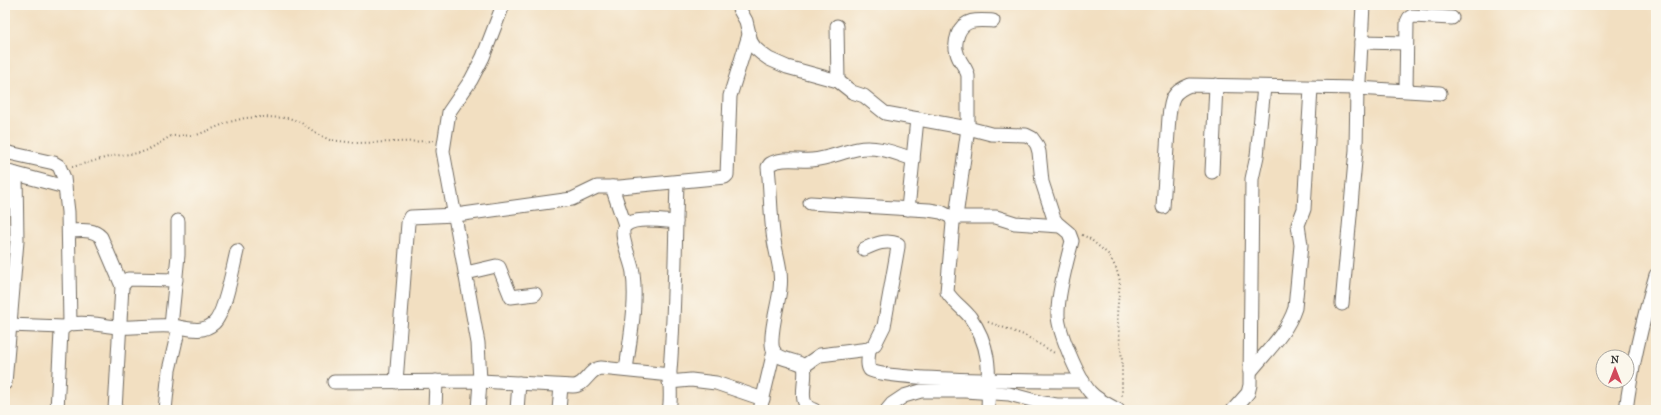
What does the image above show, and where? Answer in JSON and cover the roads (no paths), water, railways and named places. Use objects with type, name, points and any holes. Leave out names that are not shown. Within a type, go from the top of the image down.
[{"type":"street","points":[[478,410],[480,381],[478,343],[444,155],[449,112],[471,80],[483,57],[503,5]]},
{"type":"street","points":[[737,5],[746,21],[749,35],[755,48],[769,59],[787,66],[838,81],[852,92],[861,94],[885,114],[968,128],[991,134],[1026,135],[1032,138],[1037,145],[1039,152],[1042,182],[1054,219],[1071,236],[1072,241],[1058,306],[1059,325],[1067,348],[1083,381],[1090,393],[1104,403]]},
{"type":"street","points":[[1342,304],[1356,150],[1357,88],[1359,81],[1363,5]]},
{"type":"street","points":[[1406,90],[1406,43],[1407,22],[1409,18],[1412,16],[1452,18]]},
{"type":"street","points":[[988,410],[989,362],[984,345],[970,316],[947,292],[953,223],[968,128],[968,76],[957,55],[957,37],[963,25],[968,22],[978,20],[993,21]]},
{"type":"street","points":[[837,26],[838,81]]},
{"type":"street","points":[[396,382],[408,223],[410,217],[456,215],[572,200],[597,187],[677,182],[725,177],[727,174],[730,96],[749,35]]},
{"type":"street","points":[[1361,42],[1406,43]]},
{"type":"street","points":[[1163,207],[1171,102],[1174,94],[1180,88],[1190,85],[1216,85],[1357,88],[1440,93]]},
{"type":"street","points":[[1212,172],[1216,85]]},
{"type":"street","points":[[1233,410],[1248,393],[1250,385],[1252,185],[1257,156],[1264,87]]},
{"type":"street","points":[[1250,372],[1285,329],[1292,318],[1295,308],[1301,249],[1298,225],[1304,209],[1311,88]]},
{"type":"street","points":[[908,209],[917,120]]},
{"type":"street","points":[[804,366],[778,356],[774,351],[772,344],[774,313],[780,289],[781,276],[775,246],[768,167],[770,164],[781,160],[820,159],[858,148],[887,150],[913,159]]},
{"type":"street","points":[[5,152],[54,163],[59,166],[64,178],[68,212],[67,326],[61,332],[57,410]]},
{"type":"street","points":[[5,383],[8,316],[17,241],[11,172],[65,187]]},
{"type":"street","points":[[669,410],[671,399],[669,378],[674,319],[677,182]]},
{"type":"street","points":[[612,187],[625,225],[623,240],[633,270],[635,298],[626,370]]},
{"type":"street","points":[[810,203],[941,212],[954,217],[996,217],[1015,223],[1060,226]]},
{"type":"street","points":[[625,225],[651,220],[676,222]]},
{"type":"street","points":[[165,410],[175,327],[178,221]]},
{"type":"street","points":[[68,231],[96,232],[101,237],[122,286],[115,410]]},
{"type":"street","points":[[804,366],[820,355],[869,349],[875,344],[884,326],[898,244],[894,242],[885,242],[864,249]]},
{"type":"street","points":[[8,316],[67,326],[81,323],[120,327],[175,327],[198,330],[208,328],[215,322],[222,308],[237,250]]},
{"type":"street","points":[[466,273],[490,266],[499,267],[511,297],[535,294]]},
{"type":"street","points":[[1626,410],[1634,357],[1649,294],[1656,275]]},
{"type":"street","points":[[122,286],[128,279],[176,280]]},
{"type":"street","points":[[869,349],[868,366],[870,370],[874,373],[893,376],[920,378],[1083,381]]},
{"type":"street","points":[[334,382],[480,381],[577,386],[592,370],[596,368],[626,370],[669,378],[716,382],[761,405],[774,351]]},
{"type":"street","points":[[804,366],[806,372],[803,400],[808,408]]},
{"type":"street","points":[[435,410],[436,381]]},
{"type":"street","points":[[517,410],[519,383]]},
{"type":"street","points":[[559,410],[561,386]]},
{"type":"street","points":[[887,410],[892,404],[904,396],[921,391],[988,392],[1009,394],[1057,405],[1092,405],[1104,403],[1120,406]]}]
